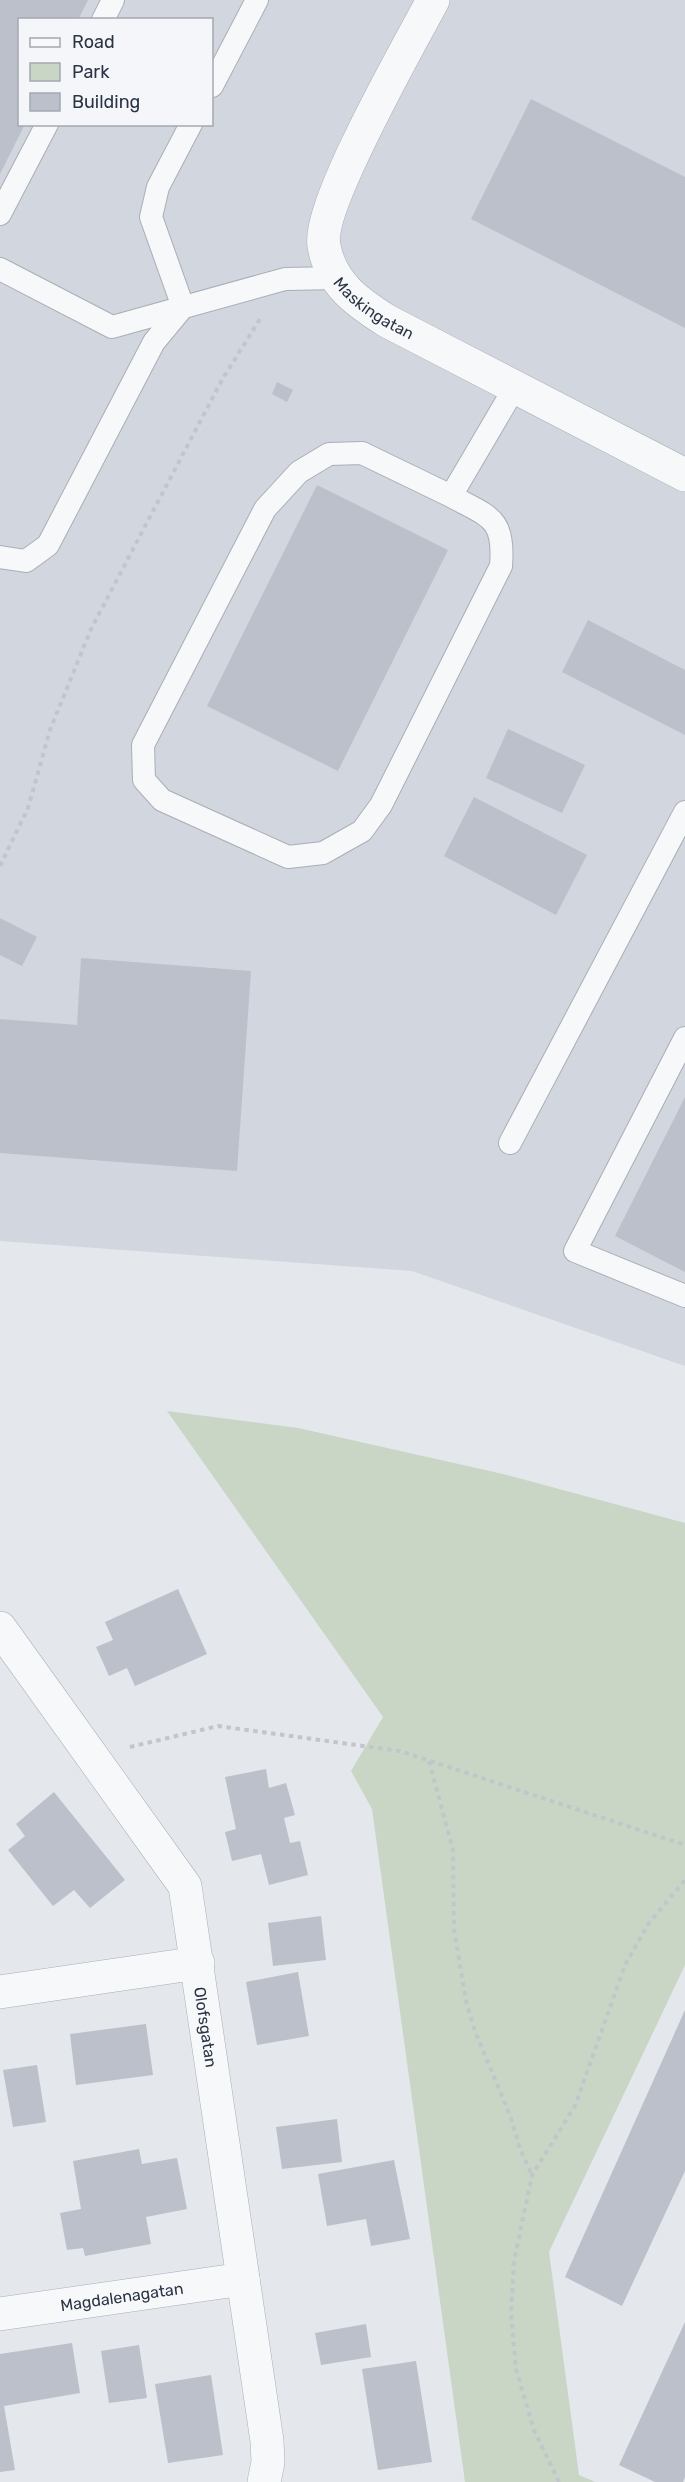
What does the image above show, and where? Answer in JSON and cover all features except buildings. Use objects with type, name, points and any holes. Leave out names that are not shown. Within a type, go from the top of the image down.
[{"type":"street","name":"Maskingatan","points":[[433,0],[339,184],[325,220],[324,246],[337,278],[354,300],[387,321],[685,475]]},
{"type":"street","name":"Olofsgatan","points":[[0,1628],[185,1886],[267,2441],[268,2462],[264,2482]]},
{"type":"street","points":[[0,1992],[198,1963]]},
{"type":"street","name":"Magdalenagatan","points":[[0,2314],[243,2279]]},
{"type":"lane","points":[[104,18],[113,0]]},
{"type":"lane","points":[[213,84],[257,0]]},
{"type":"lane","points":[[0,214],[46,126]]},
{"type":"lane","points":[[183,307],[151,217],[158,187],[190,126]]},
{"type":"lane","points":[[0,269],[112,327],[285,279],[337,278]]},
{"type":"lane","points":[[0,557],[26,561],[48,545],[154,342],[183,307]]},
{"type":"lane","points":[[451,496],[515,387]]},
{"type":"lane","points":[[362,453],[451,496],[490,517],[503,539],[501,566],[381,805],[362,831],[323,853],[288,857],[162,800],[144,780],[143,745],[265,509],[299,472],[329,454],[362,453]]},
{"type":"lane","points":[[510,1143],[685,812]]},
{"type":"lane","points":[[685,1038],[575,1251],[685,1296]]},
{"type":"path","points":[[0,866],[28,808],[50,730],[91,629],[223,378],[285,279]]},
{"type":"path","points":[[98,1764],[119,1750],[218,1726],[400,1751],[685,1845]]},
{"type":"path","points":[[429,1760],[453,1850],[454,1929],[466,2001],[483,2053],[532,2175]]},
{"type":"path","points":[[559,2482],[534,2430],[523,2399],[512,2339],[514,2261],[532,2175],[575,2106],[625,1965],[649,1923],[685,1880]]},
{"type":"shaded area","points":[[0,0],[685,0],[685,1366],[412,1271],[0,1241]]},
{"type":"green space","points":[[167,1411],[298,1428],[503,1474],[685,1523],[685,1965],[549,2252],[579,2475],[595,2482],[465,2482],[372,1809],[351,1771],[383,1717]]}]
